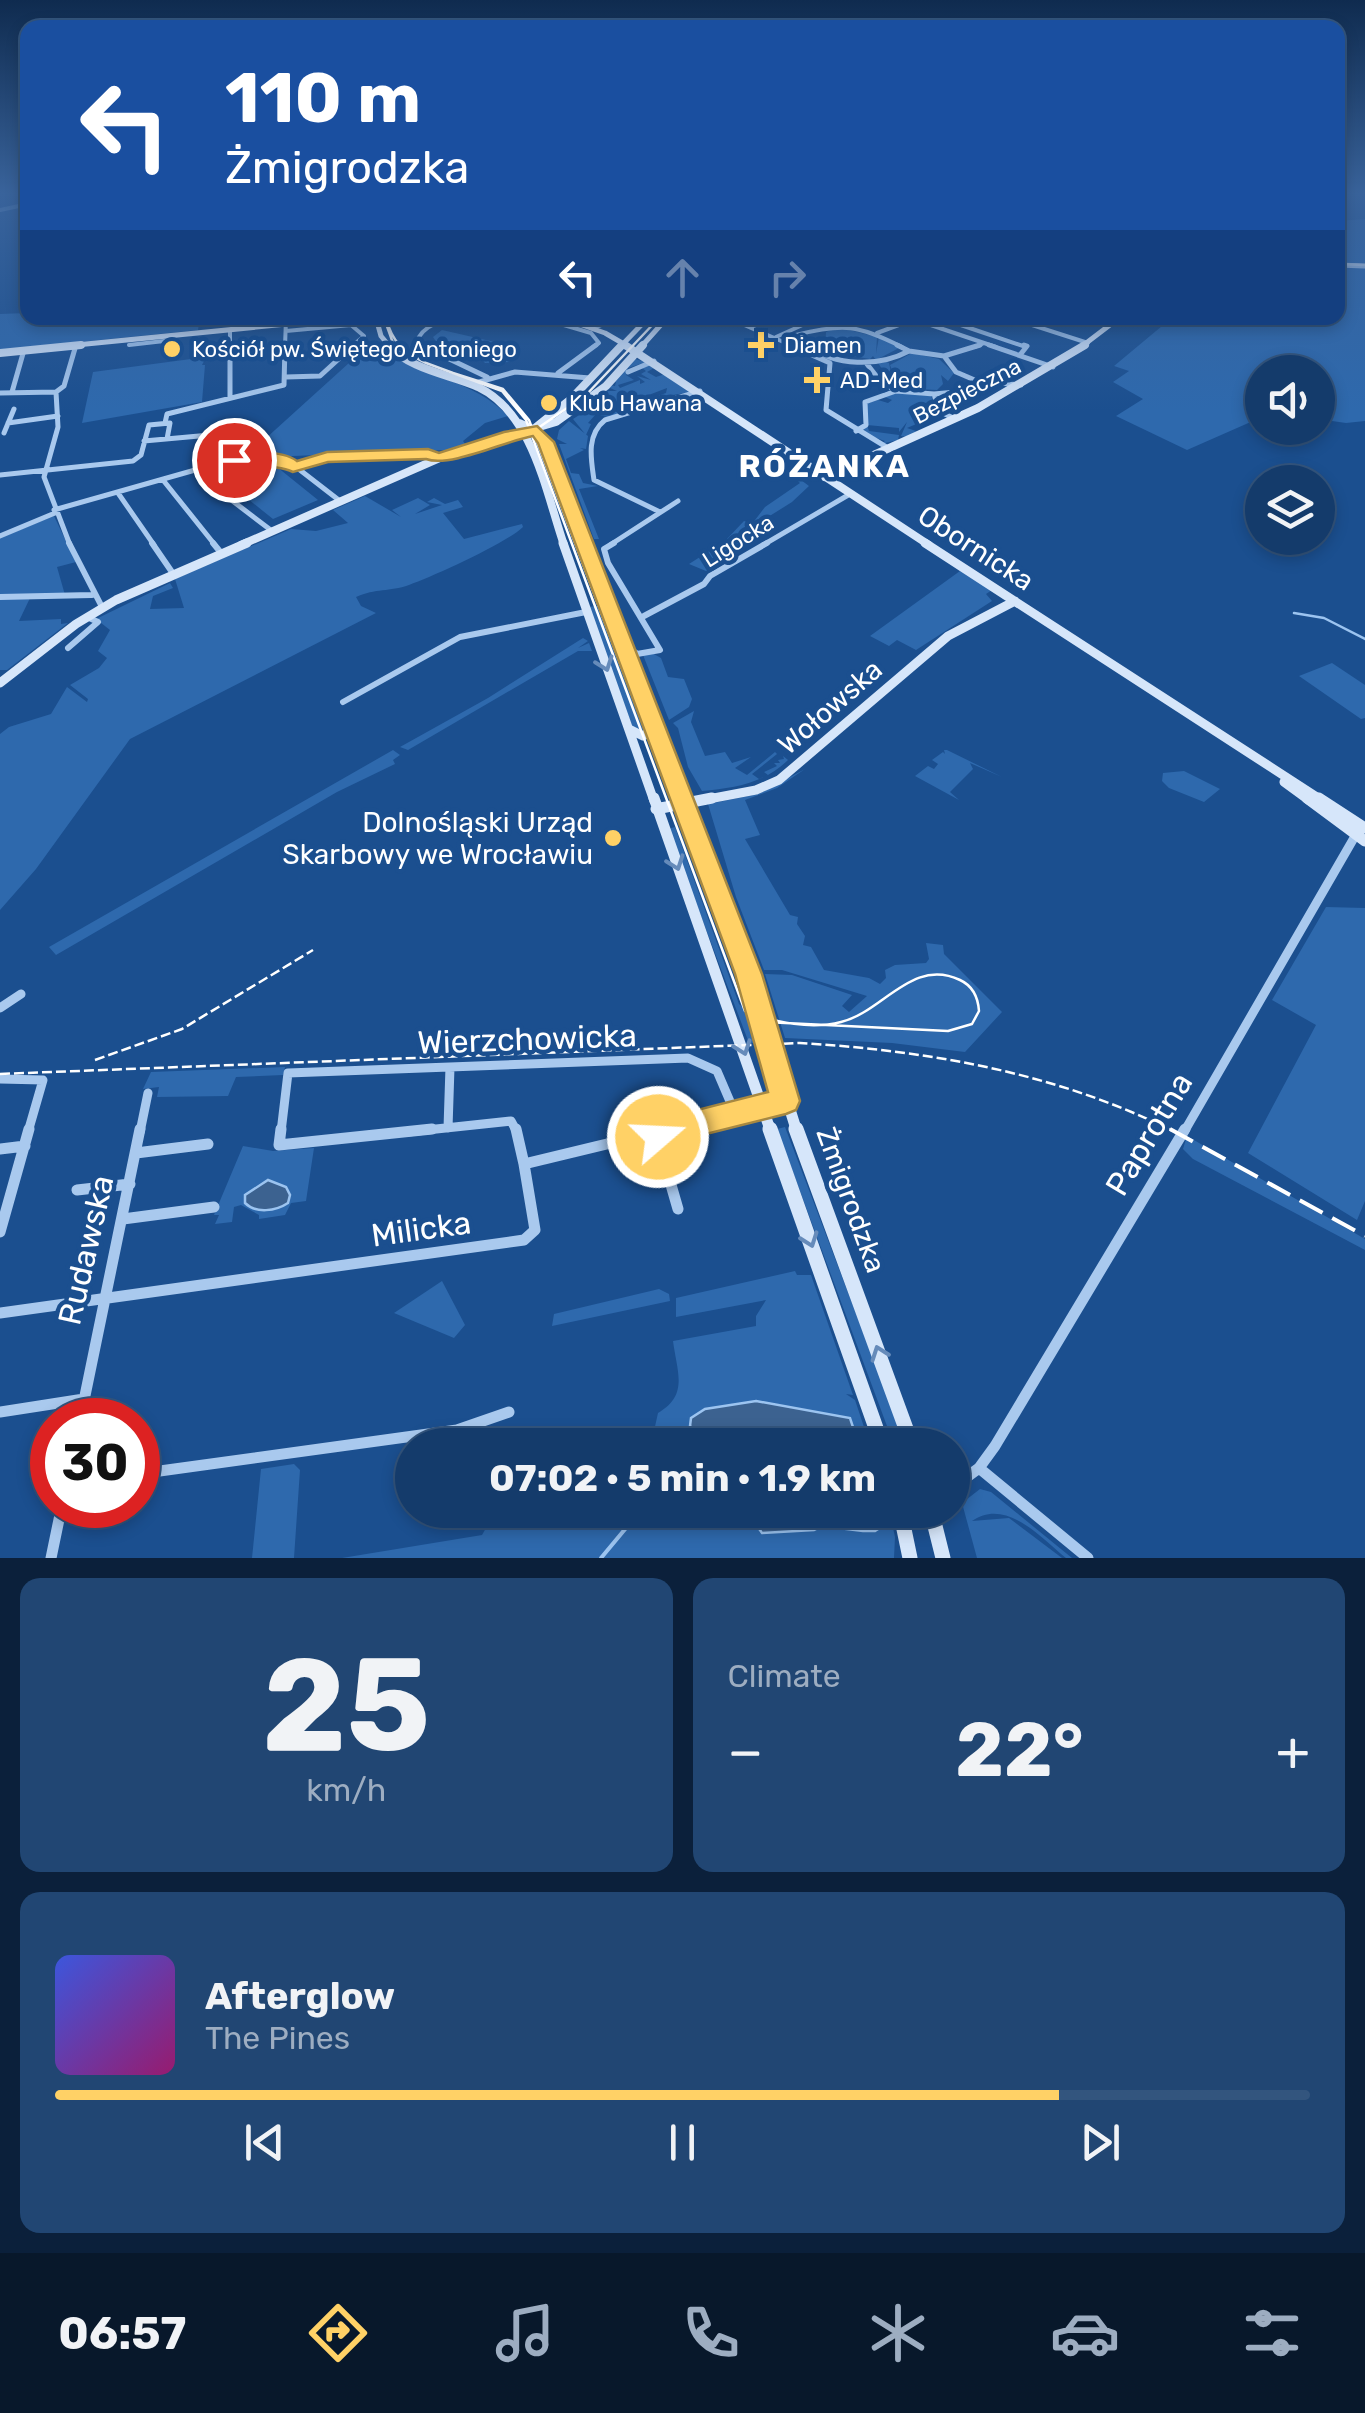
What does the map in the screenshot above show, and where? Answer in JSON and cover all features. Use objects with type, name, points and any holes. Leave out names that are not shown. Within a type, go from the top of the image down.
[{"type":"main road","points":[[0,353],[277,325]]},
{"type":"main road","name":"Żmigrodzka","points":[[377,325],[380,338],[394,352],[472,384],[503,403],[530,433],[546,442],[686,803],[748,974],[786,1101],[906,1428]]},
{"type":"main road","name":"Obornicka","points":[[588,325],[625,338],[636,353],[672,372]]},
{"type":"main road","points":[[530,433],[640,325]]},
{"type":"main road","points":[[0,683],[102,608],[438,458],[556,422],[595,396],[661,325]]},
{"type":"main road","name":"Bezpieczna","points":[[823,475],[955,419],[1021,385],[1110,325]]},
{"type":"main road","points":[[636,353],[650,359]]},
{"type":"main road","name":"Obornicka","points":[[650,359],[1362,832]]},
{"type":"main road","points":[[546,442],[556,422]]},
{"type":"main road","name":"Żmigrodzka","points":[[530,433],[565,553],[876,1428]]},
{"type":"main road","points":[[565,553],[575,547],[588,554]]},
{"type":"main road","name":"Wołowska","points":[[656,809],[756,790],[779,780],[948,636],[1015,601]]},
{"type":"main road","points":[[628,728],[634,735],[645,736],[655,728]]},
{"type":"main road","points":[[904,1528],[910,1558]]},
{"type":"main road","points":[[935,1528],[942,1558]]},
{"type":"street","points":[[167,440],[172,412],[281,386],[286,377],[286,325]]},
{"type":"street","points":[[286,377],[320,376],[364,336],[351,325]]},
{"type":"street","points":[[431,325],[420,332],[416,343],[488,377]]},
{"type":"street","points":[[558,373],[598,342],[594,334],[564,325]]},
{"type":"street","points":[[595,327],[601,325]]},
{"type":"street","points":[[744,325],[830,363],[826,410],[856,432],[888,448]]},
{"type":"street","points":[[776,337],[806,325]]},
{"type":"street","points":[[910,351],[891,361],[867,364],[821,354],[796,336],[837,325],[877,333],[910,351],[947,355],[984,343]]},
{"type":"street","points":[[877,333],[899,325]]},
{"type":"street","points":[[932,325],[1053,366]]},
{"type":"street","points":[[962,325],[1026,346],[1020,355]]},
{"type":"street","points":[[1032,325],[1088,343]]},
{"type":"street","points":[[230,330],[230,398]]},
{"type":"street","points":[[128,344],[173,340]]},
{"type":"street","points":[[162,350],[165,341]]},
{"type":"street","points":[[0,393],[56,392],[64,386],[76,345]]},
{"type":"street","points":[[12,392],[24,350]]},
{"type":"street","points":[[947,355],[958,374],[977,382],[1021,385]]},
{"type":"street","points":[[628,372],[650,359]]},
{"type":"street","points":[[867,364],[880,381],[896,391]]},
{"type":"street","points":[[472,384],[521,370],[590,378]]},
{"type":"street","points":[[856,432],[866,424],[865,402],[896,391],[934,394],[957,391],[977,382]]},
{"type":"street","points":[[660,512],[594,480],[590,451],[597,424],[700,391]]},
{"type":"street","points":[[957,391],[963,396]]},
{"type":"street","points":[[56,392],[58,430],[44,470],[54,512],[92,595],[102,608]]},
{"type":"street","points":[[934,394],[939,410],[955,419]]},
{"type":"street","points":[[4,432],[14,409]]},
{"type":"street","points":[[8,424],[58,416]]},
{"type":"street","points":[[0,475],[134,461],[141,456],[149,425],[168,423]]},
{"type":"street","points":[[144,441],[221,434]]},
{"type":"street","points":[[234,460],[253,442]]},
{"type":"street","points":[[293,467],[327,457],[428,454],[438,458]]},
{"type":"street","points":[[0,536],[54,512],[234,460],[287,460],[340,501]]},
{"type":"street","points":[[204,468],[230,499],[272,532]]},
{"type":"street","points":[[164,480],[222,554]]},
{"type":"street","points":[[118,492],[174,575]]},
{"type":"street","name":"Ligocka","points":[[644,616],[704,584],[710,576],[850,494]]},
{"type":"street","points":[[625,645],[637,654],[660,650],[644,616],[622,592],[604,550],[678,501]]},
{"type":"street","points":[[0,597],[92,595]]},
{"type":"street","points":[[343,702],[460,637],[586,612]]},
{"type":"street","points":[[68,648],[98,622],[87,617]]},
{"type":"street","points":[[634,670],[637,654]]},
{"type":"street","name":"Paprotna","points":[[970,1475],[979,1468],[1362,832]]},
{"type":"street","points":[[0,1008],[20,994]]},
{"type":"street","name":"Wierzchowicka","points":[[448,1128],[280,1146],[288,1073],[696,1060],[717,1071],[735,1113]]},
{"type":"street","points":[[450,1067],[448,1128],[511,1121],[518,1130],[524,1164],[786,1101]]},
{"type":"street","points":[[0,1079],[43,1080],[0,1232]]},
{"type":"street","name":"Rudawska","points":[[84,1398],[148,1093]]},
{"type":"street","points":[[656,1133],[678,1208]]},
{"type":"street","points":[[136,1153],[208,1144]]},
{"type":"street","points":[[0,1149],[25,1146]]},
{"type":"street","name":"Milicka","points":[[0,1312],[524,1240],[535,1230],[524,1164]]},
{"type":"street","points":[[77,1190],[130,1184]]},
{"type":"street","points":[[123,1219],[214,1207]]},
{"type":"street","points":[[0,1412],[30,1407]]},
{"type":"street","points":[[160,1471],[474,1427],[509,1412]]},
{"type":"street","points":[[979,1468],[1088,1558]]},
{"type":"street","points":[[51,1558],[57,1528]]},
{"type":"shaded area","points":[[1345,266],[1365,267],[1365,421],[1335,421],[1335,355],[1245,355],[1245,424],[1187,450],[1116,416],[1143,399],[1113,382],[1129,371],[1114,366],[1163,325],[1345,325]]},
{"type":"shaded area","points":[[20,313],[20,325],[199,325],[198,330],[0,350],[0,314]]},
{"type":"shaded area","points":[[838,327],[877,337],[876,354],[879,337],[899,348],[878,359],[889,363],[894,388],[884,383],[872,367],[887,384],[892,383],[873,356],[870,359],[825,351],[826,332]]},
{"type":"shaded area","points":[[442,330],[499,343],[493,344],[495,357],[510,362],[485,363],[479,356],[464,353],[462,349],[468,347],[461,341],[454,346],[437,343],[433,337]]},
{"type":"shaded area","points":[[384,350],[480,394],[508,416],[485,423],[463,441],[465,444],[447,450],[244,458],[360,353]]},
{"type":"shaded area","points":[[912,353],[939,359],[954,373],[948,381],[941,375],[943,384],[937,390],[896,388],[890,365]]},
{"type":"shaded area","points":[[206,357],[202,365],[202,402],[82,423],[93,372]]},
{"type":"shaded area","points":[[635,359],[646,362],[628,368],[626,375],[634,380],[618,385],[620,388],[640,380],[640,384],[645,382],[637,376],[651,380],[641,374],[646,371],[642,368],[650,365],[654,368],[647,372],[656,377],[665,374],[691,392],[661,397],[663,400],[652,404],[646,400],[666,393],[667,388],[612,409],[616,412],[640,405],[638,401],[648,405],[608,417],[596,414],[588,423],[591,424],[586,435],[573,419],[608,391],[617,391],[610,388],[591,403],[609,385],[615,386],[616,382],[611,383]]},
{"type":"shaded area","points":[[896,393],[931,396],[937,409],[934,412],[942,413],[907,428],[916,431],[908,437],[901,436],[907,422],[899,432],[899,428],[867,425],[869,431],[899,435],[898,440],[881,444],[885,441],[864,434],[865,404],[878,400],[888,403],[892,400],[885,397]]},
{"type":"shaded area","points":[[569,421],[588,436],[586,449],[580,448],[584,450],[566,459],[571,473],[579,474],[583,483],[598,486],[579,489],[599,539],[594,539],[559,444],[567,444],[557,439],[559,430]]},
{"type":"shaded area","points":[[267,461],[281,461],[249,472],[277,467],[318,500],[273,519],[222,472],[244,466],[248,469]]},
{"type":"shaded area","points":[[803,468],[818,477],[806,473],[797,477],[809,486],[757,524],[763,531],[706,571],[689,564],[725,541],[744,521],[752,524],[765,507],[800,483],[793,476]]},
{"type":"shaded area","points":[[365,496],[401,517],[392,510],[418,498],[430,505],[415,514],[442,505],[427,502],[434,498],[445,504],[458,500],[463,507],[443,513],[464,539],[522,524],[523,527],[486,550],[420,581],[356,597],[361,606],[376,613],[130,739],[36,869],[0,910],[0,734],[9,727],[51,714],[67,687],[87,702],[70,685],[99,668],[107,658],[98,651],[110,630],[96,619],[170,583],[173,588],[153,596],[150,609],[184,608],[175,579],[291,529],[316,531],[348,523],[333,510]]},
{"type":"shaded area","points":[[54,516],[76,562],[57,567],[65,595],[0,596],[0,538]]},
{"type":"shaded area","points":[[960,571],[992,590],[986,594],[992,601],[916,650],[897,640],[889,646],[870,636]]},
{"type":"shaded area","points":[[30,598],[19,621],[61,619],[61,624],[68,623],[7,670],[0,670],[0,599]]},
{"type":"shaded area","points":[[605,605],[649,731],[634,731],[588,607]]},
{"type":"shaded area","points":[[583,638],[588,641],[578,648],[589,643],[592,651],[578,651],[408,750],[400,747],[488,698]]},
{"type":"shaded area","points":[[652,653],[661,658],[668,677],[684,679],[692,699],[689,707],[669,720],[643,655]]},
{"type":"shaded area","points":[[1332,663],[1365,685],[1365,718],[1299,676]]},
{"type":"shaded area","points":[[694,711],[691,722],[705,756],[725,752],[732,763],[751,757],[735,768],[747,775],[777,754],[752,774],[759,779],[702,791],[688,767],[678,728],[673,723]]},
{"type":"shaded area","points":[[393,750],[400,755],[393,760],[395,764],[337,792],[56,955],[49,947]]},
{"type":"shaded area","points":[[944,750],[1002,777],[970,763],[973,769],[950,792],[959,800],[915,776],[928,766],[934,769],[938,764],[932,760],[945,754]]},
{"type":"shaded area","points":[[783,756],[788,760],[779,768],[768,775],[764,772],[777,766],[774,763],[780,763],[778,760]]},
{"type":"shaded area","points":[[805,769],[777,788],[745,800],[760,835],[745,839],[790,915],[798,917],[797,924],[805,936],[803,945],[811,947],[824,970],[869,978],[880,984],[886,978],[885,970],[895,965],[926,963],[926,943],[943,945],[944,954],[1002,1012],[965,1052],[892,1043],[785,1038],[765,974],[792,975],[852,995],[842,1006],[849,1012],[867,996],[782,970],[764,970],[736,897],[708,804],[759,794]]},
{"type":"shaded area","points":[[1184,771],[1220,789],[1204,802],[1169,788],[1162,781],[1163,773]]},
{"type":"shaded area","points":[[675,827],[739,1004],[757,1021],[763,1043],[749,1043],[668,829]]},
{"type":"shaded area","points":[[1326,907],[1365,908],[1365,1201],[1357,1220],[1248,1153],[1316,1025],[1272,1000]]},
{"type":"shaded area","points":[[285,1067],[283,1075],[236,1077],[228,1096],[157,1097],[159,1087],[143,1089],[151,1072]]},
{"type":"shaded area","points":[[785,1127],[900,1428],[888,1428],[777,1129]]},
{"type":"shaded area","points":[[1187,1136],[1365,1239],[1365,1250],[1193,1159],[1183,1149]]},
{"type":"shaded area","points":[[243,1146],[273,1151],[314,1148],[306,1201],[291,1203],[285,1215],[259,1219],[259,1215],[241,1205],[234,1207],[232,1222],[215,1224],[219,1215],[214,1215]]},
{"type":"shaded area","points":[[268,1180],[286,1187],[288,1203],[266,1210],[245,1203],[245,1195]]},
{"type":"shaded area","points":[[795,1271],[797,1275],[811,1275],[853,1395],[846,1394],[855,1400],[864,1428],[655,1428],[658,1413],[674,1399],[679,1382],[673,1341],[756,1326],[756,1316],[766,1300],[676,1317],[676,1298]]},
{"type":"shaded area","points":[[442,1281],[465,1325],[454,1338],[394,1313]]},
{"type":"shaded area","points":[[659,1289],[669,1294],[670,1301],[552,1326],[554,1314]]},
{"type":"shaded area","points":[[756,1401],[850,1418],[853,1428],[692,1428],[691,1418],[705,1409]]},
{"type":"shaded area","points":[[294,1464],[300,1470],[294,1558],[252,1558],[261,1469]]},
{"type":"shaded area","points":[[980,1489],[991,1492],[1072,1558],[1066,1558],[1022,1523],[1010,1517],[998,1514],[972,1521],[1009,1518],[1062,1558],[977,1558],[969,1528],[970,1497]]},
{"type":"shaded area","points":[[486,1528],[893,1528],[895,1537],[894,1558],[342,1558],[482,1535]]},
{"type":"shaded area","points":[[759,1528],[818,1528],[814,1530],[762,1533]]},
{"type":"shaded area","points":[[838,1528],[880,1528],[863,1531]]},
{"type":"waterway","points":[[1294,613],[1324,618],[1365,639]]},
{"type":"waterway","points":[[601,1558],[626,1528]]},
{"type":"tram line","points":[[387,325],[393,343],[406,351]]},
{"type":"tram line","points":[[389,325],[406,351]]},
{"type":"tram line","points":[[535,435],[538,428],[586,395],[652,325]]},
{"type":"tram line","points":[[406,351],[426,363]]},
{"type":"tram line","points":[[406,351],[426,363]]},
{"type":"tram line","points":[[426,363],[453,373]]},
{"type":"tram line","points":[[453,373],[503,389],[529,420],[535,435]]},
{"type":"tram line","points":[[453,373],[502,391],[526,420],[745,1011],[765,1022],[789,1023]]},
{"type":"tram line","points":[[535,435],[750,1010],[789,1023]]},
{"type":"tram line","points":[[927,975],[965,982],[974,992],[979,1011],[972,1024],[948,1031],[821,1025],[856,1016],[927,975]]},
{"type":"tram line","points":[[789,1023],[821,1025]]},
{"type":"tram line","points":[[789,1023],[821,1025]]},
{"type":"railway","points":[[95,1060],[182,1029],[313,950]]},
{"type":"railway","points":[[0,1074],[800,1043],[897,1052],[992,1068],[1085,1094],[1175,1132]]},
{"type":"railway","points":[[1170,1129],[1365,1236]]},
{"type":"place","name":"Diamen","points":[[761,345]]},
{"type":"place","name":"Kościół pw. Świętego Antoniego","points":[[172,349]]},
{"type":"place","name":"AD-Med","points":[[817,380]]},
{"type":"place","name":"Klub Hawana","points":[[549,403]]},
{"type":"place","name":"Dolnośląski Urząd Skarbowy we Wrocławiu","points":[[613,838]]},
{"type":"district","name":"RÓŻANKA","points":[[825,466]]},
{"type":"route","points":[[234,460],[287,460],[293,467],[327,457],[431,454],[438,458],[510,435],[537,431],[546,442],[686,803],[748,974],[786,1101],[656,1133],[658,1137]]}]
